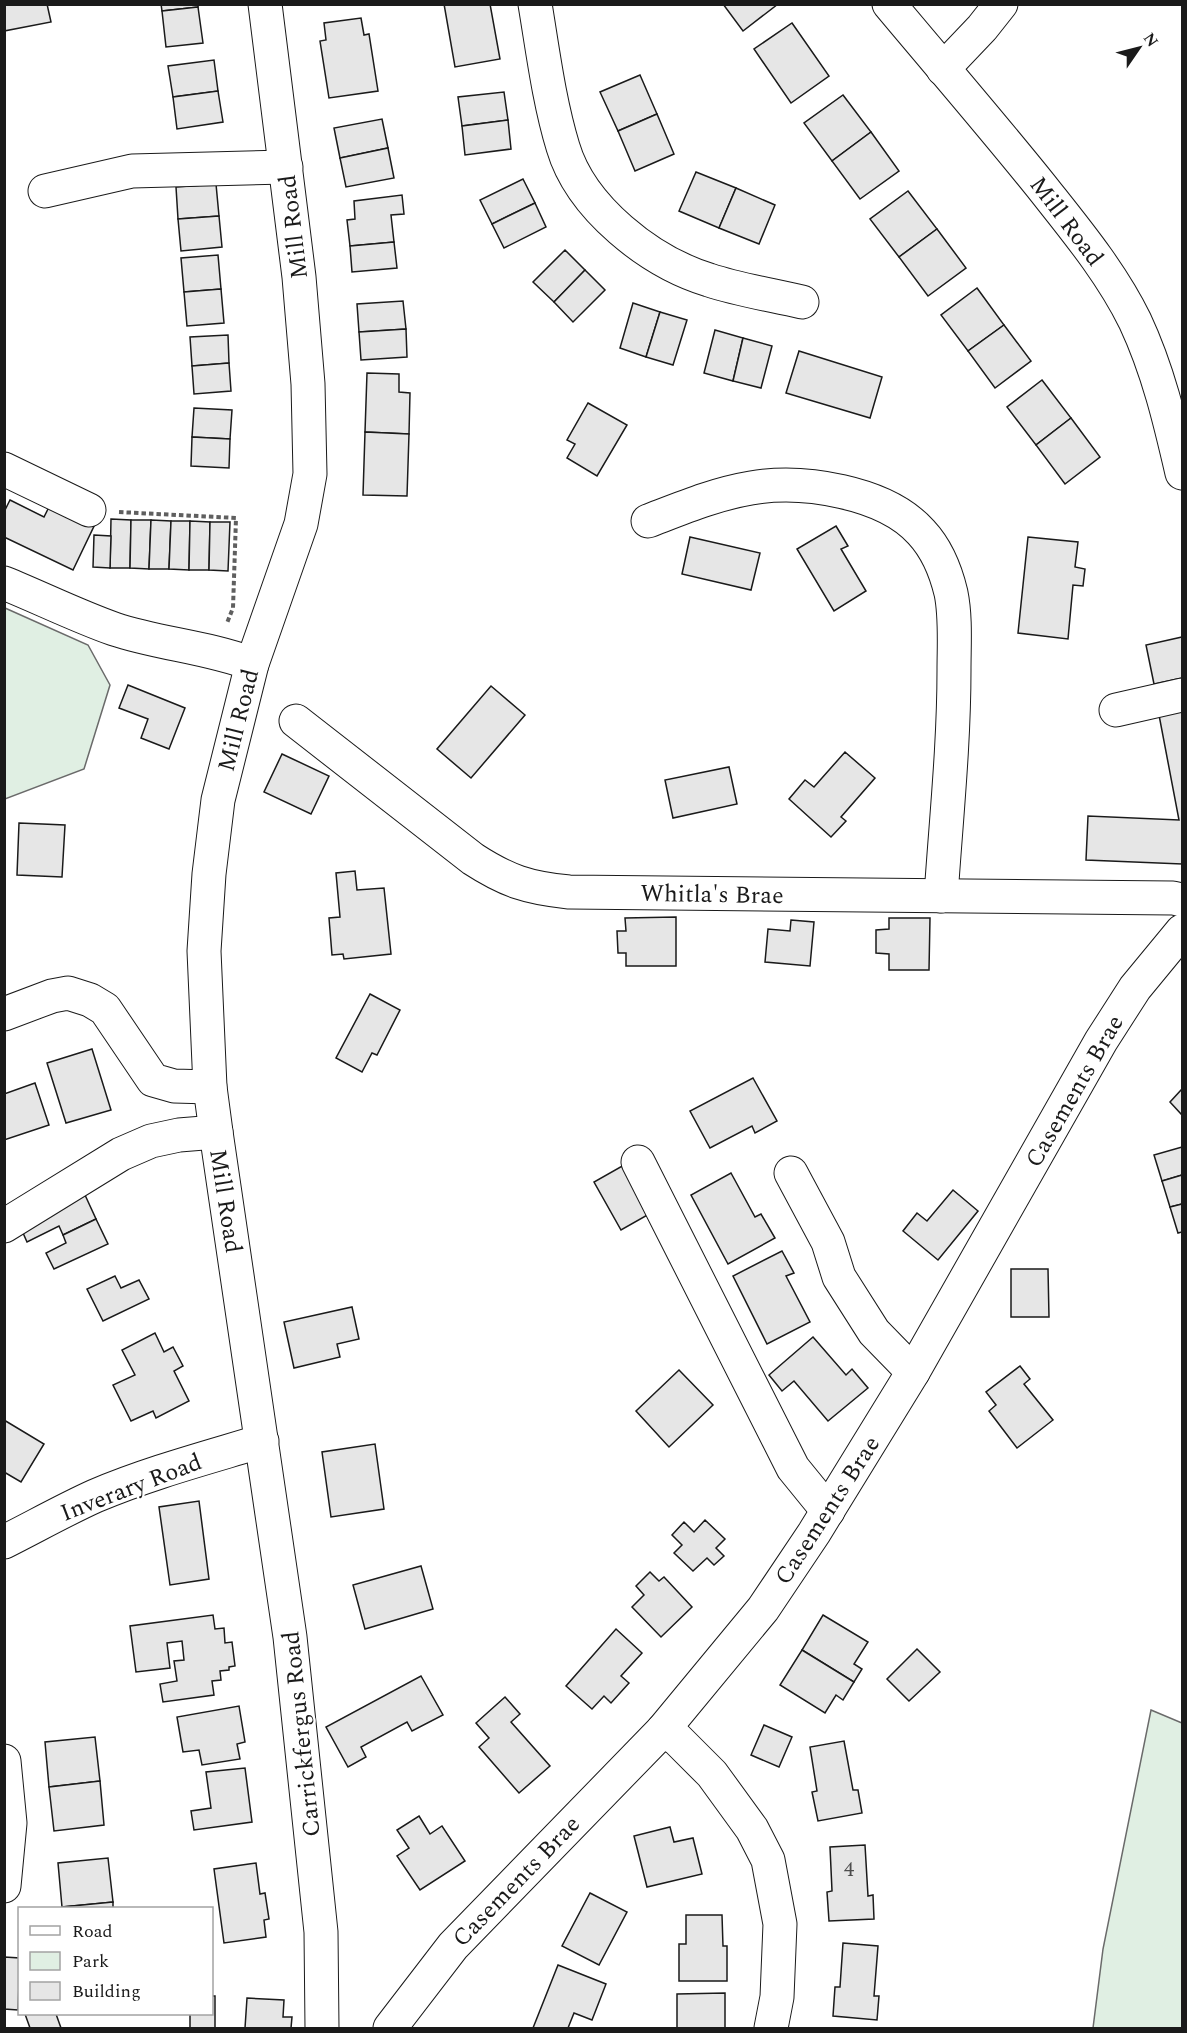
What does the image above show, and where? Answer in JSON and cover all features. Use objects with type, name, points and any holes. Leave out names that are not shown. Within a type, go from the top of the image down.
[{"type":"street","name":"Mill Road","points":[[262,1441],[210,1087],[204,951],[209,874],[218,800],[252,664],[301,524],[310,474],[308,384],[299,277],[265,4]]},
{"type":"street","points":[[535,4],[563,149],[574,173],[598,208],[635,241],[685,271],[709,280],[802,302]]},
{"type":"street","name":"Mill Road","points":[[889,4],[1077,231],[1115,286],[1133,319],[1160,384],[1182,473]]},
{"type":"street","points":[[943,69],[982,28],[1001,4]]},
{"type":"street","points":[[45,191],[132,171],[286,167]]},
{"type":"street","points":[[4,470],[88,510]]},
{"type":"street","points":[[648,521],[712,496],[753,487],[786,485],[828,489],[860,496],[894,510],[921,532],[939,559],[951,593],[954,639],[954,695],[941,896]]},
{"type":"street","points":[[4,583],[114,629],[165,643],[214,652],[252,664]]},
{"type":"street","points":[[1116,710],[1182,694]]},
{"type":"street","name":"Whitla's Brae","points":[[296,721],[473,859],[496,874],[543,890],[1173,898],[1182,900]]},
{"type":"street","name":"Casements Brae","points":[[390,2028],[453,1946],[663,1730],[763,1609],[828,1511],[913,1372],[1101,1041],[1135,988],[1182,931]]},
{"type":"street","points":[[4,1014],[52,996],[68,993],[90,1000],[105,1009],[153,1080],[174,1086],[210,1087]]},
{"type":"street","points":[[4,1226],[120,1155],[151,1141],[179,1135],[216,1132]]},
{"type":"street","points":[[638,1162],[794,1468],[828,1511]]},
{"type":"street","points":[[791,1173],[828,1242],[838,1277],[874,1332],[913,1372]]},
{"type":"street","name":"Inverary Road","points":[[4,1542],[108,1491],[262,1441]]},
{"type":"street","name":"Carrickfergus Road","points":[[262,1441],[290,1637],[310,1816],[321,1932],[322,2028]]},
{"type":"street","points":[[663,1730],[678,1739],[712,1774],[752,1829],[768,1860],[780,1924],[777,1997],[771,2028]]},
{"type":"street","points":[[4,1761],[10,1823],[4,1886]]},
{"type":"path","points":[[88,510],[236,518],[233,608],[214,652]]},
{"type":"green space","points":[[5,608],[88,645],[110,685],[84,769],[5,799]]},
{"type":"green space","points":[[1151,1710],[1182,1723],[1182,2028],[1093,2028],[1103,1949]]},
{"type":"building","points":[[4,4],[47,4],[51,22],[4,31]]},
{"type":"building","points":[[161,4],[198,4],[198,7],[162,11]]},
{"type":"building","points":[[444,4],[490,4],[500,59],[455,67]]},
{"type":"building","points":[[723,4],[778,4],[743,31]]},
{"type":"building","points":[[198,7],[203,43],[166,47],[162,11]]},
{"type":"building","points":[[361,18],[364,35],[369,34],[378,91],[329,98],[320,41],[326,40],[324,23]]},
{"type":"building","points":[[792,23],[829,76],[791,103],[754,49]]},
{"type":"building","points":[[214,60],[218,91],[173,97],[168,66]]},
{"type":"building","points":[[640,75],[657,114],[618,131],[600,92]]},
{"type":"building","points":[[218,91],[223,122],[177,129],[173,97]]},
{"type":"building","points":[[504,92],[508,120],[462,126],[458,97]]},
{"type":"building","points":[[843,95],[871,132],[832,161],[804,123]]},
{"type":"building","points":[[657,114],[674,154],[635,171],[618,131]]},
{"type":"building","points":[[382,119],[388,148],[340,158],[334,128]]},
{"type":"building","points":[[508,120],[511,149],[465,155],[462,126]]},
{"type":"building","points":[[871,132],[899,171],[860,199],[832,161]]},
{"type":"building","points":[[388,148],[394,178],[346,187],[340,158]]},
{"type":"building","points":[[696,172],[736,188],[719,228],[679,211]]},
{"type":"building","points":[[523,179],[535,203],[492,224],[480,200]]},
{"type":"building","points":[[216,184],[219,216],[178,219],[176,187]]},
{"type":"building","points":[[736,188],[775,205],[759,244],[719,228]]},
{"type":"building","points":[[908,191],[937,229],[899,257],[870,219]]},
{"type":"building","points":[[402,195],[404,214],[391,215],[394,242],[350,246],[347,220],[355,219],[354,201]]},
{"type":"building","points":[[535,203],[546,227],[504,248],[492,224]]},
{"type":"building","points":[[219,216],[222,247],[181,251],[178,219]]},
{"type":"building","points":[[937,229],[966,268],[928,296],[899,257]]},
{"type":"building","points":[[394,242],[397,268],[352,272],[350,246]]},
{"type":"building","points":[[565,250],[585,270],[554,302],[533,282]]},
{"type":"building","points":[[218,255],[221,289],[184,292],[181,258]]},
{"type":"building","points":[[585,270],[605,290],[573,322],[554,302]]},
{"type":"building","points":[[977,288],[1004,325],[968,351],[941,315]]},
{"type":"building","points":[[221,289],[224,323],[187,326],[184,292]]},
{"type":"building","points":[[403,301],[406,329],[359,332],[357,304]]},
{"type":"building","points":[[633,303],[660,312],[646,357],[620,348]]},
{"type":"building","points":[[660,312],[687,320],[673,365],[646,357]]},
{"type":"building","points":[[1004,325],[1031,361],[995,388],[968,351]]},
{"type":"building","points":[[406,329],[407,357],[361,360],[359,332]]},
{"type":"building","points":[[715,330],[743,338],[733,381],[704,373]]},
{"type":"building","points":[[228,335],[229,363],[192,366],[190,337]]},
{"type":"building","points":[[743,338],[772,346],[761,388],[733,381]]},
{"type":"building","points":[[799,351],[882,377],[870,418],[786,393]]},
{"type":"building","points":[[229,363],[231,391],[194,394],[192,366]]},
{"type":"building","points":[[367,373],[399,374],[399,392],[410,393],[409,434],[365,432]]},
{"type":"building","points":[[1042,380],[1071,418],[1036,445],[1007,407]]},
{"type":"building","points":[[588,403],[627,425],[597,476],[567,458],[575,444],[567,440]]},
{"type":"building","points":[[194,408],[232,410],[230,439],[192,437]]},
{"type":"building","points":[[1071,418],[1100,457],[1065,484],[1036,445]]},
{"type":"building","points":[[365,432],[409,434],[407,496],[363,495]]},
{"type":"building","points":[[192,437],[230,439],[229,468],[191,466]]},
{"type":"building","points":[[10,500],[44,517],[52,501],[96,522],[73,570],[4,537],[4,512]]},
{"type":"building","points":[[111,519],[131,520],[130,568],[110,568]]},
{"type":"building","points":[[131,520],[151,520],[149,569],[130,568]]},
{"type":"building","points":[[151,520],[171,521],[169,569],[149,569]]},
{"type":"building","points":[[171,521],[190,521],[189,570],[169,569]]},
{"type":"building","points":[[190,521],[210,522],[209,570],[189,570]]},
{"type":"building","points":[[210,522],[230,522],[228,571],[209,570]]},
{"type":"building","points":[[836,526],[848,546],[841,549],[866,591],[834,611],[797,549]]},
{"type":"building","points":[[94,535],[111,536],[110,568],[93,567]]},
{"type":"building","points":[[690,537],[760,553],[751,590],[682,574]]},
{"type":"building","points":[[1028,537],[1078,542],[1075,567],[1085,569],[1083,586],[1073,585],[1068,639],[1018,633]]},
{"type":"building","points":[[1182,637],[1182,678],[1154,684],[1146,645]]},
{"type":"building","points":[[128,685],[185,708],[169,749],[141,738],[148,719],[119,708]]},
{"type":"building","points":[[491,686],[525,715],[471,778],[437,749]]},
{"type":"building","points":[[1182,710],[1182,864],[1086,860],[1088,816],[1179,820],[1159,715]]},
{"type":"building","points":[[845,752],[875,778],[841,817],[846,821],[831,837],[789,799],[805,780],[814,787]]},
{"type":"building","points":[[282,754],[329,776],[311,814],[264,792]]},
{"type":"building","points":[[729,767],[737,804],[673,818],[665,780]]},
{"type":"building","points":[[19,823],[65,825],[62,877],[17,875]]},
{"type":"building","points":[[355,871],[357,890],[384,888],[391,954],[344,959],[343,954],[332,955],[329,918],[340,917],[336,873]]},
{"type":"building","points":[[676,917],[676,966],[626,966],[626,953],[618,953],[617,931],[626,931],[625,918]]},
{"type":"building","points":[[889,918],[930,918],[929,970],[889,970],[889,954],[876,953],[876,930],[889,929]]},
{"type":"building","points":[[791,920],[814,922],[810,966],[765,962],[768,929],[790,931]]},
{"type":"building","points":[[370,994],[400,1010],[377,1055],[372,1053],[362,1072],[336,1058]]},
{"type":"building","points":[[92,1049],[111,1110],[66,1123],[47,1063]]},
{"type":"building","points":[[753,1078],[777,1121],[755,1133],[752,1126],[710,1148],[690,1111]]},
{"type":"building","points":[[35,1083],[49,1125],[4,1140],[4,1094]]},
{"type":"building","points":[[1182,1089],[1182,1115],[1170,1102]]},
{"type":"building","points":[[1182,1147],[1182,1175],[1162,1181],[1154,1155]]},
{"type":"building","points":[[624,1165],[651,1213],[621,1230],[594,1182]]},
{"type":"building","points":[[731,1173],[755,1217],[761,1214],[775,1238],[728,1264],[691,1195]]},
{"type":"building","points":[[1182,1175],[1182,1204],[1170,1207],[1162,1181]]},
{"type":"building","points":[[953,1190],[978,1211],[938,1260],[903,1231],[917,1213],[927,1221]]},
{"type":"building","points":[[85,1195],[96,1219],[63,1235],[59,1226],[27,1242],[20,1226]]},
{"type":"building","points":[[1182,1204],[1182,1232],[1178,1233],[1170,1207]]},
{"type":"building","points":[[96,1219],[108,1244],[54,1269],[46,1253],[66,1243],[63,1235]]},
{"type":"building","points":[[782,1251],[794,1273],[786,1276],[810,1322],[767,1344],[733,1276]]},
{"type":"building","points":[[1011,1269],[1048,1269],[1049,1317],[1011,1317]]},
{"type":"building","points":[[115,1276],[121,1288],[139,1280],[149,1299],[103,1321],[87,1289]]},
{"type":"building","points":[[352,1307],[359,1339],[337,1344],[340,1357],[294,1368],[284,1322]]},
{"type":"building","points":[[155,1333],[164,1352],[173,1347],[183,1366],[174,1371],[189,1401],[156,1418],[153,1411],[131,1421],[113,1385],[135,1375],[122,1350]]},
{"type":"building","points":[[813,1337],[846,1375],[852,1369],[868,1388],[828,1421],[794,1381],[782,1391],[769,1375]]},
{"type":"building","points":[[1020,1366],[1030,1379],[1024,1384],[1053,1420],[1017,1448],[989,1411],[996,1405],[986,1392]]},
{"type":"building","points":[[679,1370],[713,1405],[669,1447],[636,1411]]},
{"type":"building","points":[[4,1420],[44,1444],[21,1482],[4,1472]]},
{"type":"building","points":[[375,1444],[384,1509],[331,1517],[322,1452]]},
{"type":"building","points":[[199,1501],[209,1579],[170,1585],[159,1507]]},
{"type":"building","points":[[705,1520],[725,1539],[716,1548],[724,1556],[714,1565],[707,1558],[693,1571],[674,1553],[682,1545],[672,1535],[684,1522],[694,1532]]},
{"type":"building","points":[[421,1566],[433,1609],[365,1629],[353,1585]]},
{"type":"building","points":[[650,1572],[659,1581],[664,1577],[692,1607],[661,1637],[632,1607],[644,1595],[636,1586]]},
{"type":"building","points":[[213,1615],[215,1629],[224,1628],[225,1643],[232,1642],[235,1666],[229,1667],[229,1670],[220,1671],[221,1680],[212,1681],[214,1695],[163,1702],[160,1684],[177,1681],[174,1661],[184,1660],[182,1641],[167,1643],[170,1668],[136,1672],[130,1626]]},
{"type":"building","points":[[823,1615],[868,1642],[854,1664],[862,1669],[854,1682],[802,1650]]},
{"type":"building","points":[[616,1629],[642,1653],[621,1676],[629,1683],[611,1703],[604,1696],[592,1709],[566,1686]]},
{"type":"building","points":[[917,1649],[940,1672],[909,1701],[887,1679]]},
{"type":"building","points":[[802,1650],[854,1682],[843,1700],[836,1695],[825,1713],[780,1685]]},
{"type":"building","points":[[421,1676],[443,1715],[412,1731],[407,1722],[361,1747],[366,1757],[348,1767],[326,1727]]},
{"type":"building","points":[[505,1697],[520,1714],[511,1722],[550,1766],[519,1793],[479,1747],[489,1738],[476,1723]]},
{"type":"building","points":[[239,1706],[245,1742],[237,1744],[240,1759],[202,1765],[199,1750],[183,1752],[177,1717]]},
{"type":"building","points":[[764,1725],[792,1737],[779,1767],[751,1755]]},
{"type":"building","points":[[95,1737],[100,1781],[49,1787],[45,1742]]},
{"type":"building","points":[[844,1741],[853,1790],[858,1790],[862,1813],[818,1821],[812,1792],[817,1791],[810,1747]]},
{"type":"building","points":[[245,1768],[252,1822],[194,1830],[191,1811],[211,1808],[206,1772]]},
{"type":"building","points":[[100,1781],[104,1825],[54,1831],[49,1787]]},
{"type":"building","points":[[419,1816],[430,1834],[442,1826],[465,1861],[420,1890],[397,1856],[409,1848],[397,1830]]},
{"type":"building","points":[[670,1827],[674,1842],[693,1838],[702,1874],[647,1887],[634,1836]]},
{"type":"building","points":[[865,1845],[868,1896],[873,1895],[874,1919],[829,1921],[827,1892],[832,1891],[830,1847]]},
{"type":"building","points":[[108,1858],[113,1902],[62,1907],[58,1863]]},
{"type":"building","points":[[256,1863],[260,1894],[265,1893],[269,1919],[264,1920],[266,1937],[224,1943],[214,1869]]},
{"type":"building","points":[[590,1893],[627,1912],[599,1965],[562,1946]]},
{"type":"building","points":[[113,1902],[113,1907],[62,1907]]},
{"type":"building","points":[[686,1915],[722,1915],[723,1946],[727,1946],[727,1981],[679,1981],[679,1944],[686,1944]]},
{"type":"building","points":[[843,1943],[878,1946],[874,1996],[879,1996],[877,2020],[833,2016],[835,1987],[840,1987]]},
{"type":"building","points":[[4,1957],[18,1958],[18,2010],[4,2009]]},
{"type":"building","points":[[558,1965],[606,1984],[592,2020],[574,2013],[568,2028],[533,2028]]},
{"type":"building","points":[[725,1993],[725,2028],[677,2028],[677,1994]]},
{"type":"building","points":[[213,1996],[215,1996],[215,2028],[190,2028],[190,2015],[213,2015]]},
{"type":"building","points":[[247,1998],[284,2000],[283,2017],[292,2017],[291,2028],[245,2028]]},
{"type":"building","points":[[25,2015],[56,2015],[61,2028],[30,2028]]}]
